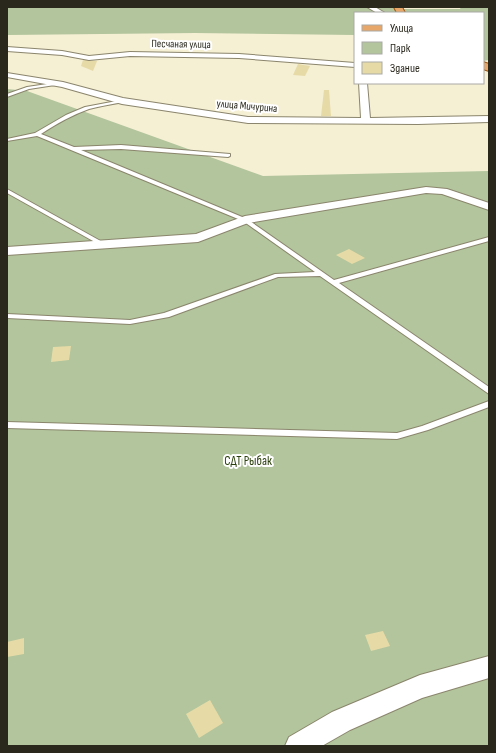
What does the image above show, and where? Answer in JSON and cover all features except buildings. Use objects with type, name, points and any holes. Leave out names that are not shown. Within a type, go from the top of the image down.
[{"type":"street","points":[[370,7],[380,12]]},
{"type":"street","name":"Песчаная улица","points":[[7,49],[62,53],[89,58],[130,54],[239,56],[354,65]]},
{"type":"street","name":"улица Мичурина","points":[[7,75],[54,84],[122,101],[248,120],[277,122],[296,119],[440,121],[489,118]]},
{"type":"street","points":[[363,84],[366,120]]},
{"type":"street","points":[[7,251],[198,238],[245,220],[360,199],[426,190],[443,191],[489,207]]},
{"type":"street","points":[[298,746],[341,721],[420,687],[489,667]]},
{"type":"lane","points":[[7,96],[28,88],[54,84]]},
{"type":"lane","points":[[7,140],[37,134],[71,113],[100,104],[122,101]]},
{"type":"lane","points":[[37,134],[245,220],[489,391]]},
{"type":"lane","points":[[71,149],[121,147],[228,155]]},
{"type":"lane","points":[[7,191],[104,245]]},
{"type":"lane","points":[[333,282],[489,239]]},
{"type":"lane","points":[[7,316],[130,322],[166,315],[277,275],[321,274]]},
{"type":"lane","points":[[7,425],[397,436],[425,428],[489,404]]},
{"type":"green space","points":[[7,7],[394,7],[396,12],[354,12],[354,35],[195,33],[7,35]]},
{"type":"green space","points":[[461,7],[489,7],[489,60],[484,61],[484,12],[405,12],[404,9],[460,9]]},
{"type":"green space","name":"СДТ Рыбак","points":[[7,89],[27,91],[263,176],[489,171],[489,746],[7,746]]}]
